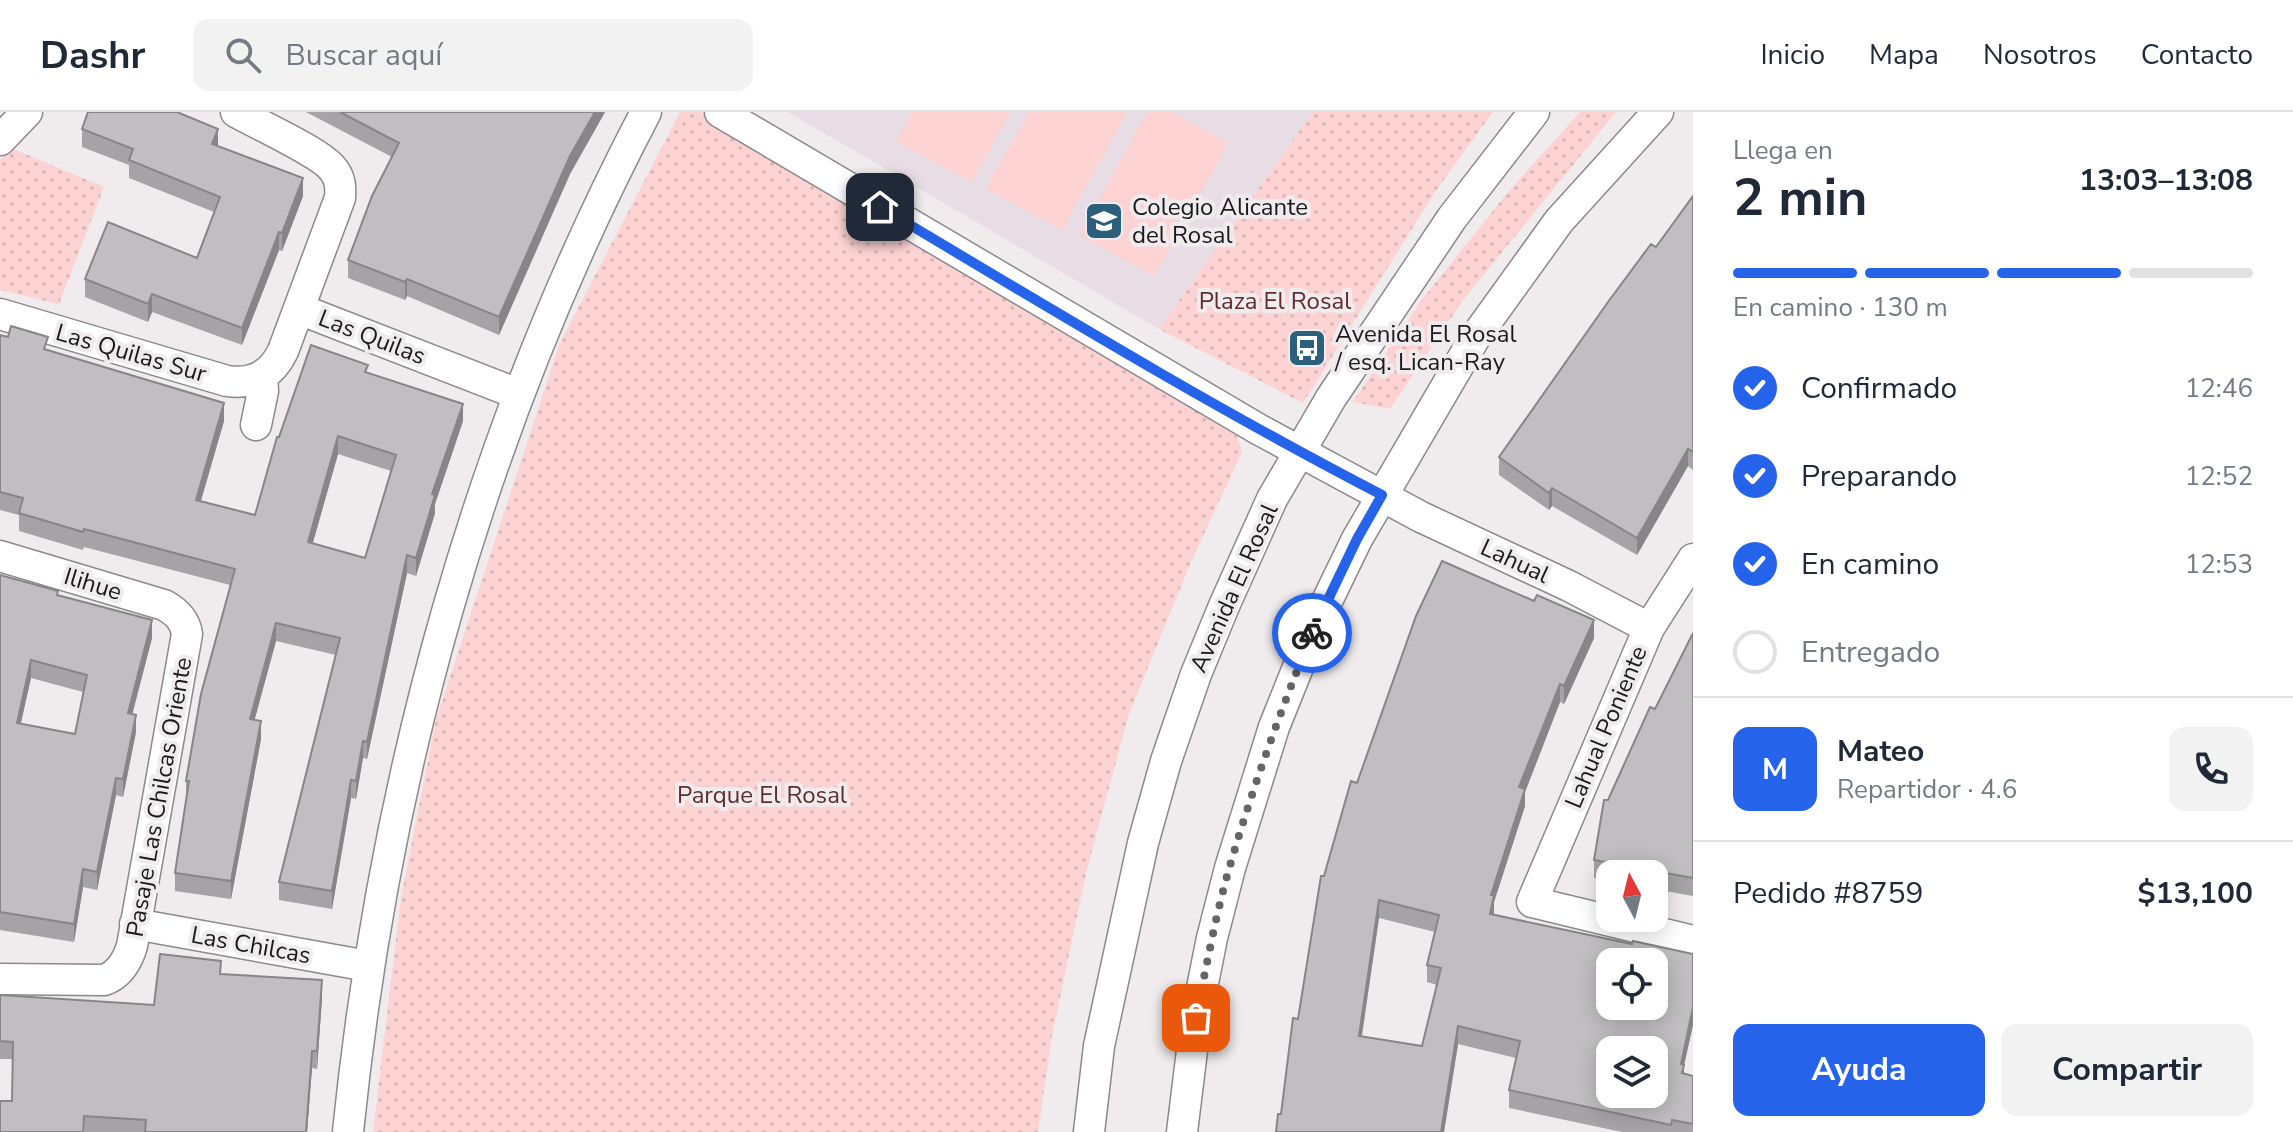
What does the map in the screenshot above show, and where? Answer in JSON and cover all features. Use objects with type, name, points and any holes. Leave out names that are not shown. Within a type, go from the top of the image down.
[{"type":"street","points":[[0,140],[27,112]]},
{"type":"street","points":[[236,112],[326,163],[339,177],[340,198],[299,309]]},
{"type":"street","points":[[348,1132],[368,966],[392,830],[426,687],[462,563],[518,394],[586,235],[646,112]]},
{"type":"street","name":"Lahual","points":[[720,112],[1160,374],[1300,453],[1421,517],[1569,586],[1649,628]]},
{"type":"street","name":"Avenida El Rosal","points":[[1089,1132],[1099,1046],[1120,944],[1166,761],[1224,606],[1272,499],[1331,398],[1395,298],[1534,112]]},
{"type":"street","points":[[1182,1132],[1196,1018],[1212,938],[1234,854],[1274,727],[1313,630],[1357,539],[1474,339],[1550,233],[1602,171],[1658,112]]},
{"type":"street","name":"Las Quilas","points":[[262,377],[278,362],[299,309],[518,394]]},
{"type":"street","name":"Las Quilas Sur","points":[[0,314],[227,381],[245,382],[262,377]]},
{"type":"street","points":[[256,425],[263,391],[262,377]]},
{"type":"street","name":"Ilihue","points":[[0,556],[164,605],[182,619]]},
{"type":"street","name":"Lahual Poniente","points":[[1693,559],[1649,628],[1532,902],[1693,941]]},
{"type":"street","name":"Pasaje Las Chilcas Oriente","points":[[0,979],[94,981],[118,973],[130,953],[187,646],[186,624],[182,619]]},
{"type":"street","name":"Las Chilcas","points":[[135,924],[368,966]]},
{"type":"shaded area","name":"Colegio Alicante del Rosal","points":[[788,112],[1313,112],[1159,329]]},
{"type":"green space","name":"Parque El Rosal","points":[[680,112],[700,112],[1237,436],[1242,452],[1191,562],[1129,714],[1086,873],[1052,1036],[1038,1132],[373,1132],[401,898],[436,720],[559,345]]},
{"type":"green space","points":[[912,112],[1010,112],[972,182],[896,141]]},
{"type":"green space","points":[[1029,112],[1127,112],[1062,230],[986,189]]},
{"type":"green space","points":[[1147,112],[1172,112],[1229,143],[1154,276],[1079,235]]},
{"type":"green space","name":"Plaza El Rosal","points":[[1313,112],[1493,112],[1435,192],[1303,403],[1159,329]]},
{"type":"green space","points":[[1580,112],[1616,112],[1464,299],[1390,409],[1353,402],[1421,301],[1508,192]]},
{"type":"green space","points":[[11,148],[104,187],[59,304],[0,290],[0,160]]},
{"type":"building","points":[[88,112],[177,112],[218,129],[212,144],[303,178],[242,328],[152,294],[148,304],[85,279],[108,222],[197,258],[220,197],[129,160],[133,149],[82,129]]},
{"type":"building","points":[[340,112],[595,112],[570,156],[499,317],[407,279],[405,282],[348,260],[372,196],[399,143]]},
{"type":"building","points":[[1693,196],[1693,452],[1688,449],[1637,538],[1552,488],[1549,493],[1499,457],[1651,244],[1656,247]]},
{"type":"building","points":[[11,326],[48,337],[44,349],[224,403],[196,500],[255,515],[277,437],[311,345],[368,365],[365,372],[463,404],[432,494],[435,495],[416,558],[407,555],[367,742],[363,741],[356,781],[351,780],[332,891],[279,882],[340,638],[276,623],[250,719],[261,721],[231,881],[175,873],[201,694],[235,569],[19,513],[23,498],[0,492],[0,335],[8,337]],"holes":[[[338,436],[396,455],[365,558],[308,542]]]},
{"type":"building","points":[[1442,561],[1534,601],[1537,595],[1594,620],[1564,686],[1560,684],[1519,787],[1525,789],[1491,895],[1494,895],[1490,914],[1632,944],[1633,941],[1665,948],[1596,948],[1596,1020],[1668,1020],[1668,949],[1693,954],[1693,1007],[1681,1064],[1684,1065],[1682,1073],[1693,1076],[1693,1124],[1672,1120],[1671,1125],[1509,1090],[1520,1041],[1458,1026],[1441,1132],[1276,1132],[1293,1018],[1298,1019],[1321,876],[1324,876],[1351,781],[1357,783],[1416,616]],"holes":[[[1379,900],[1439,915],[1427,965],[1441,968],[1422,1046],[1359,1036]]]},
{"type":"building","points":[[0,575],[58,591],[57,595],[152,620],[128,713],[136,715],[123,779],[116,778],[97,872],[83,869],[74,924],[0,912]],"holes":[[[31,660],[87,675],[75,734],[17,723]]]},
{"type":"building","points":[[1693,633],[1693,878],[1668,873],[1668,860],[1594,860],[1604,800],[1608,800],[1650,707],[1655,709]]},
{"type":"building","points":[[160,954],[221,961],[220,974],[322,980],[317,1051],[312,1051],[306,1132],[145,1132],[146,1120],[84,1116],[83,1132],[0,1132],[0,1101],[12,1101],[13,1042],[0,1041],[0,995],[154,1005]]},
{"type":"way so far","points":[[1196,1018],[1230,868],[1274,727],[1312,633]]},
{"type":"place","name":"Colegio Alicante del Rosal","points":[[1104,221]]},
{"type":"place","name":"Avenida El Rosal / esq. Lican-Ray","points":[[1307,348]]},
{"type":"route","points":[[880,207],[1174,382],[1382,495],[1312,633]]}]
